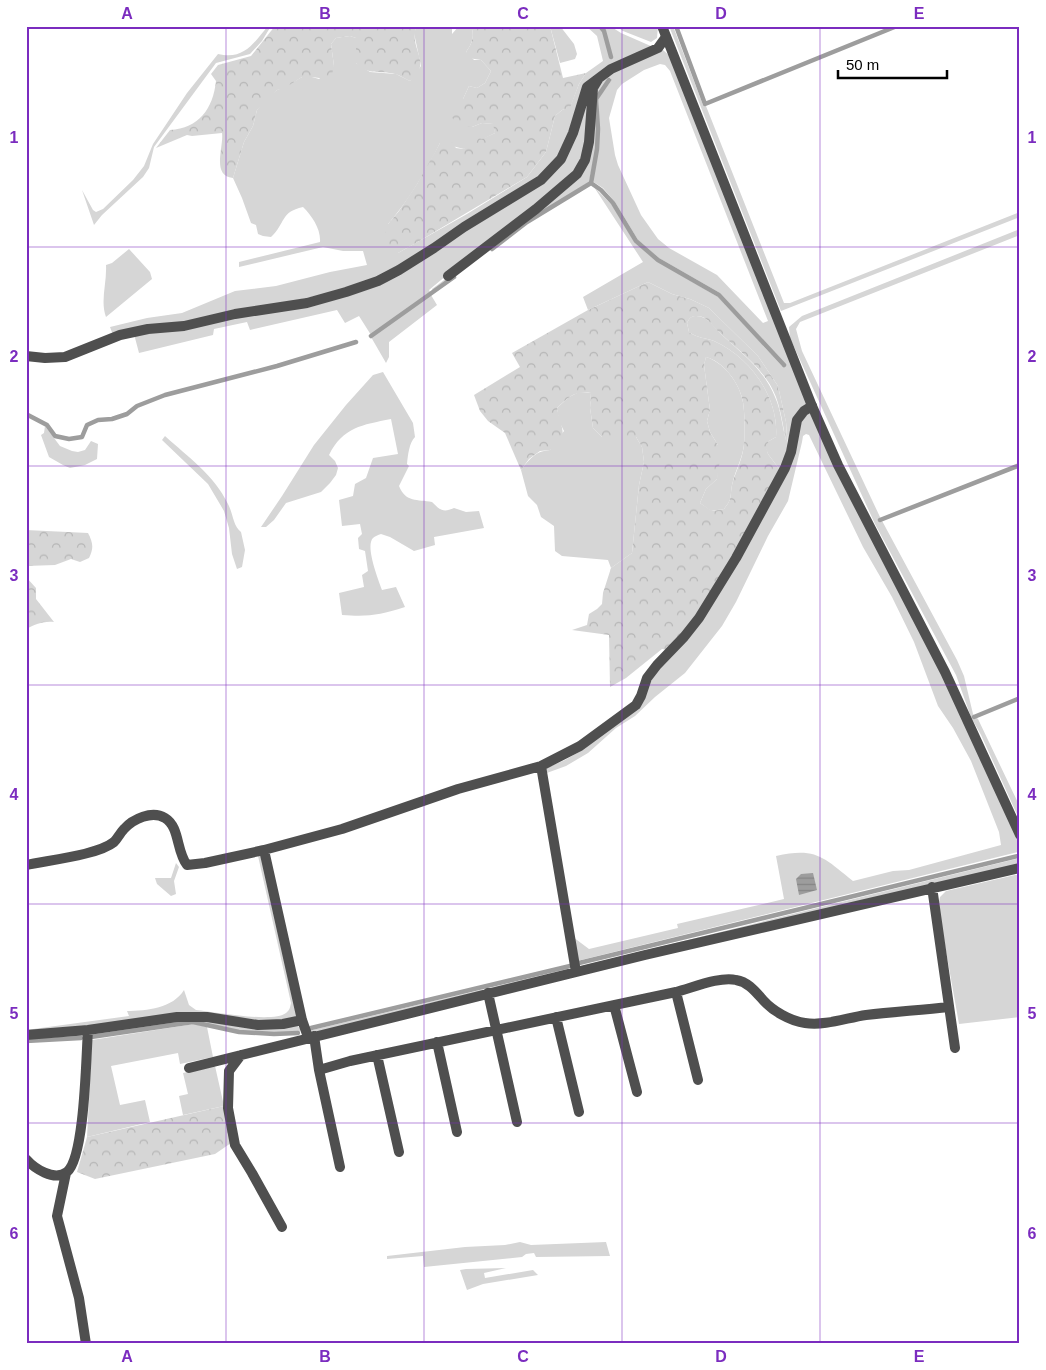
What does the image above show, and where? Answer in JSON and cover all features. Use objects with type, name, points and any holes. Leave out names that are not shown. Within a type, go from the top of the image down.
[{"type":"street","points":[[662,26],[812,406],[838,465],[945,672],[1020,835]]},
{"type":"street","points":[[26,356],[45,358],[65,357],[120,335],[148,329],[184,326],[234,314],[307,303],[378,281],[399,270],[464,226],[541,180],[562,160],[573,133],[587,87],[611,69],[658,48],[666,37]]},
{"type":"street","points":[[448,276],[536,209],[577,174],[585,160],[589,142],[593,88],[599,78]]},
{"type":"street","points":[[26,865],[101,850],[116,841],[124,829],[133,821],[146,815],[165,817],[175,829],[183,860],[187,865],[206,863],[264,850],[342,828],[458,789],[541,766],[580,746],[636,705],[642,696],[647,678],[656,665],[684,637],[699,618],[736,558],[784,468],[791,452],[797,420],[804,411],[812,406]]},
{"type":"street","points":[[541,766],[576,972]]},
{"type":"street","points":[[264,850],[302,1020],[311,1037],[340,1167]]},
{"type":"street","points":[[189,1068],[488,993],[932,887],[1020,868]]},
{"type":"street","points":[[932,887],[955,1048]]},
{"type":"street","points":[[318,1070],[377,1055],[676,992],[723,980],[736,980],[755,990],[774,1010],[795,1020],[814,1024],[867,1015],[949,1008]]},
{"type":"street","points":[[676,992],[698,1080]]},
{"type":"street","points":[[488,993],[517,1122]]},
{"type":"street","points":[[614,1005],[637,1092]]},
{"type":"street","points":[[26,1035],[88,1030],[177,1017],[207,1017],[258,1025],[283,1024],[302,1020]]},
{"type":"street","points":[[556,1017],[579,1112]]},
{"type":"street","points":[[86,1344],[79,1298],[57,1216],[66,1173],[76,1155],[83,1110],[88,1030]]},
{"type":"street","points":[[437,1042],[457,1132]]},
{"type":"street","points":[[241,1055],[229,1071],[228,1108],[234,1145],[282,1227]]},
{"type":"street","points":[[377,1055],[399,1152]]},
{"type":"street","points":[[26,1159],[44,1172],[56,1176],[66,1173]]},
{"type":"green space","points":[[268,26],[271,26],[262,41],[250,54],[216,63],[154,147],[149,168],[143,177],[102,215],[94,225],[82,190],[93,210],[96,212],[103,209],[133,180],[144,166],[153,144],[187,93],[218,54],[235,55],[241,53]]},
{"type":"green space","points":[[275,26],[374,26],[376,29],[381,26],[417,26],[415,41],[420,68],[410,81],[395,74],[365,70],[356,63],[356,38],[350,36],[336,38],[331,44],[334,66],[330,78],[302,77],[283,89],[277,90],[257,110],[253,126],[244,142],[233,178],[226,176],[220,167],[222,133],[187,135],[156,148],[170,130],[189,125],[203,115],[212,100],[216,81],[211,74],[218,65],[251,56]]},
{"type":"green space","points":[[417,26],[452,26],[452,34],[459,26],[471,26],[472,40],[466,52],[474,60],[481,60],[491,71],[485,83],[477,88],[469,86],[463,99],[472,127],[482,123],[494,124],[495,133],[464,149],[440,143],[417,185],[388,224],[398,253],[527,177],[546,152],[555,116],[562,110],[570,107],[579,84],[586,73],[603,61],[597,36],[586,26],[599,26],[603,32],[610,57],[612,56],[605,31],[601,26],[610,26],[653,47],[585,86],[570,132],[559,158],[539,178],[432,246],[377,278],[307,300],[113,335],[110,327],[147,318],[182,313],[235,291],[276,286],[367,265],[363,251],[343,251],[323,247],[239,267],[239,262],[320,242],[320,237],[310,214],[303,207],[290,212],[271,237],[258,234],[256,225],[251,223],[233,178],[244,142],[253,126],[257,110],[277,90],[302,77],[319,79],[334,66],[331,44],[336,38],[350,36],[356,38],[356,63],[370,72],[396,74],[410,81],[421,66],[414,33]]},
{"type":"green space","points":[[471,26],[550,26],[563,78],[586,73],[579,84],[570,108],[562,110],[555,116],[546,152],[527,177],[416,243],[398,253],[391,253],[385,235],[388,224],[417,184],[440,143],[450,140],[456,148],[464,149],[474,137],[482,139],[495,133],[493,124],[482,123],[472,127],[458,126],[449,113],[453,102],[463,99],[469,86],[477,88],[485,83],[491,71],[481,60],[468,58],[466,52],[473,37]]},
{"type":"green space","points":[[550,26],[560,26],[574,44],[577,54],[575,59],[560,63]]},
{"type":"green space","points":[[616,26],[658,26],[657,38],[651,42],[623,31]]},
{"type":"green space","points":[[669,26],[673,26],[703,105],[706,106],[784,303],[790,303],[1020,212],[1020,217],[781,311]]},
{"type":"green space","points":[[658,50],[663,50],[671,57],[807,402],[806,406],[794,419],[788,451],[780,470],[768,454],[765,446],[776,437],[776,422],[773,407],[760,380],[739,357],[727,348],[689,332],[687,323],[689,319],[699,316],[706,319],[765,378],[777,403],[788,446],[786,422],[778,386],[758,356],[709,308],[690,299],[672,294],[648,282],[588,310],[583,297],[643,262],[594,187],[612,205],[635,243],[657,261],[718,297],[782,366],[785,364],[720,293],[659,258],[638,240],[615,202],[603,188],[592,181],[599,140],[598,99],[611,81],[611,78],[609,78],[595,99],[596,148],[589,182],[527,221],[433,291],[432,289],[551,199],[576,176],[584,166],[588,153],[593,99],[595,88],[600,79],[619,66]],"holes":[[[660,64],[665,65],[670,71],[768,321],[763,323],[717,275],[669,248],[658,239],[641,215],[618,165],[609,118],[617,90],[622,84],[644,70]]]},
{"type":"green space","points":[[589,89],[587,142],[576,174],[447,275],[429,290],[430,292],[371,335],[359,316],[345,323],[337,310],[250,330],[247,322],[214,329],[213,335],[139,353],[134,334],[378,283],[563,161]]},
{"type":"green space","points":[[1020,229],[1020,235],[800,322],[796,329],[802,351],[880,517],[957,660],[964,676],[973,714],[978,719],[1020,807],[1020,821],[971,717],[956,675],[875,524],[790,338],[789,327],[802,316]]},
{"type":"green space","points":[[129,249],[150,272],[152,279],[106,317],[104,298],[106,265],[112,263]]},
{"type":"green space","points":[[648,282],[672,294],[690,299],[709,308],[758,356],[778,386],[786,422],[788,451],[778,403],[766,378],[707,319],[700,316],[691,317],[687,323],[689,332],[727,348],[739,357],[760,380],[773,407],[776,422],[776,437],[769,441],[766,446],[768,454],[780,470],[733,556],[696,616],[668,650],[662,649],[626,678],[610,687],[609,635],[572,630],[587,625],[589,614],[602,604],[603,593],[611,568],[632,553],[639,485],[644,462],[642,447],[636,437],[602,437],[593,428],[590,408],[591,393],[580,393],[569,398],[557,408],[562,429],[562,442],[550,450],[540,451],[529,459],[521,470],[505,433],[488,421],[480,411],[474,395],[520,367],[512,353],[588,310]],"holes":[[[706,357],[712,359],[729,373],[737,385],[743,402],[745,427],[742,454],[733,481],[729,502],[724,509],[712,511],[700,503],[706,489],[717,479],[720,460],[718,445],[710,432],[707,421],[710,410],[704,365]]]},
{"type":"green space","points":[[431,295],[437,305],[389,342],[389,357],[386,363],[371,337]]},
{"type":"green space","points":[[706,357],[718,363],[729,373],[740,392],[744,408],[743,449],[733,481],[730,499],[724,509],[711,511],[700,503],[706,489],[717,479],[718,445],[710,432],[707,421],[710,410],[704,365]]},
{"type":"green space","points":[[383,372],[413,423],[415,437],[409,449],[407,464],[409,466],[399,486],[402,491],[409,498],[432,502],[442,510],[454,508],[466,512],[479,511],[484,528],[434,537],[435,545],[414,551],[381,534],[373,538],[370,548],[371,555],[382,590],[396,587],[405,607],[374,615],[342,615],[339,593],[364,587],[362,575],[368,571],[365,551],[359,549],[358,538],[362,534],[360,524],[342,526],[339,500],[353,496],[355,484],[366,478],[373,458],[398,454],[391,419],[371,423],[347,433],[334,446],[329,455],[335,461],[338,468],[336,475],[330,483],[321,492],[286,503],[274,520],[266,527],[261,527],[314,445],[373,375]]},
{"type":"green space","points":[[579,392],[591,393],[590,408],[593,428],[602,437],[636,437],[642,447],[644,462],[639,485],[632,553],[611,568],[608,560],[562,556],[555,551],[554,526],[541,517],[537,505],[528,496],[521,470],[534,456],[550,450],[564,431],[559,421],[557,408],[569,397]]},
{"type":"green space","points":[[810,412],[941,672],[1020,844],[1020,855],[1018,852],[577,961],[573,937],[589,949],[678,928],[677,924],[784,899],[776,856],[801,853],[818,856],[853,881],[893,871],[909,870],[1001,845],[999,832],[971,761],[953,728],[938,706],[914,642],[892,597],[863,547],[809,435],[806,434],[803,436],[788,501],[722,626],[685,673],[635,716],[616,728],[588,753],[566,766],[544,774],[545,769],[579,752],[637,708],[650,679],[759,522],[800,422]]},
{"type":"green space","points":[[45,426],[60,446],[72,451],[85,450],[91,441],[98,444],[97,459],[85,465],[70,468],[49,457],[41,435],[44,433]]},
{"type":"green space","points":[[165,436],[208,475],[222,494],[230,508],[236,526],[241,532],[245,550],[242,567],[237,569],[232,554],[229,528],[224,511],[208,484],[162,440]]},
{"type":"green space","points":[[26,530],[88,533],[92,546],[91,554],[89,558],[80,562],[71,559],[55,565],[26,566]]},
{"type":"green space","points":[[26,577],[36,588],[36,599],[54,622],[40,623],[26,629]]},
{"type":"green space","points":[[261,855],[297,1016],[294,1019],[266,1022],[209,1015],[26,1033],[26,1030],[129,1016],[127,1011],[151,1009],[166,1005],[184,990],[189,1005],[196,1010],[257,1017],[279,1016],[286,1013],[291,1003],[258,856]]},
{"type":"green space","points":[[1020,858],[1020,866],[578,967]]},
{"type":"green space","points":[[176,863],[179,867],[174,881],[176,894],[171,896],[157,884],[155,878],[171,878]]},
{"type":"green space","points":[[1020,875],[1020,1017],[959,1024],[938,906],[940,897],[946,891]]},
{"type":"green space","points":[[573,968],[312,1034],[308,1031]]},
{"type":"green space","points":[[176,1019],[297,1025],[301,1030],[298,1032],[274,1033],[239,1031],[193,1021],[89,1036],[90,1032]]},
{"type":"green space","points":[[194,1024],[207,1027],[213,1057],[180,1064],[178,1053],[111,1066],[120,1105],[145,1100],[150,1122],[87,1137],[92,1040]]},
{"type":"green space","points":[[215,1066],[224,1106],[183,1115],[179,1096],[188,1094],[183,1073]]},
{"type":"green space","points":[[224,1106],[231,1143],[215,1154],[95,1179],[77,1172],[87,1137]]},
{"type":"green space","points":[[520,1242],[531,1245],[606,1242],[610,1256],[536,1257],[534,1253],[526,1254],[522,1257],[424,1267],[423,1256],[387,1259],[387,1256]]},
{"type":"green space","points":[[506,1268],[484,1273],[485,1278],[533,1270],[538,1275],[483,1284],[467,1290],[460,1270],[466,1269]]},
{"type":"shaded area","points":[[813,873],[817,890],[799,895],[796,879],[801,874]]},
{"type":"waterway","points":[[600,26],[604,31],[611,57]]},
{"type":"waterway","points":[[676,26],[705,104],[897,26]]},
{"type":"waterway","points":[[492,249],[527,222],[591,183],[597,149],[596,99],[609,80]]},
{"type":"waterway","points":[[591,183],[601,190],[613,203],[636,241],[658,260],[719,295],[784,365]]},
{"type":"waterway","points":[[371,336],[454,277]]},
{"type":"waterway","points":[[26,414],[47,425],[55,436],[69,439],[82,437],[87,425],[98,420],[112,419],[127,414],[137,406],[165,395],[277,366],[356,342]]},
{"type":"waterway","points":[[880,520],[1020,465]]},
{"type":"waterway","points":[[974,717],[1020,698]]},
{"type":"waterway","points":[[579,963],[1018,856]]},
{"type":"waterway","points":[[311,1028],[570,966]]},
{"type":"waterway","points":[[91,1037],[193,1022],[239,1032],[298,1033]]},
{"type":"waterway","points":[[26,1041],[81,1038]]}]
